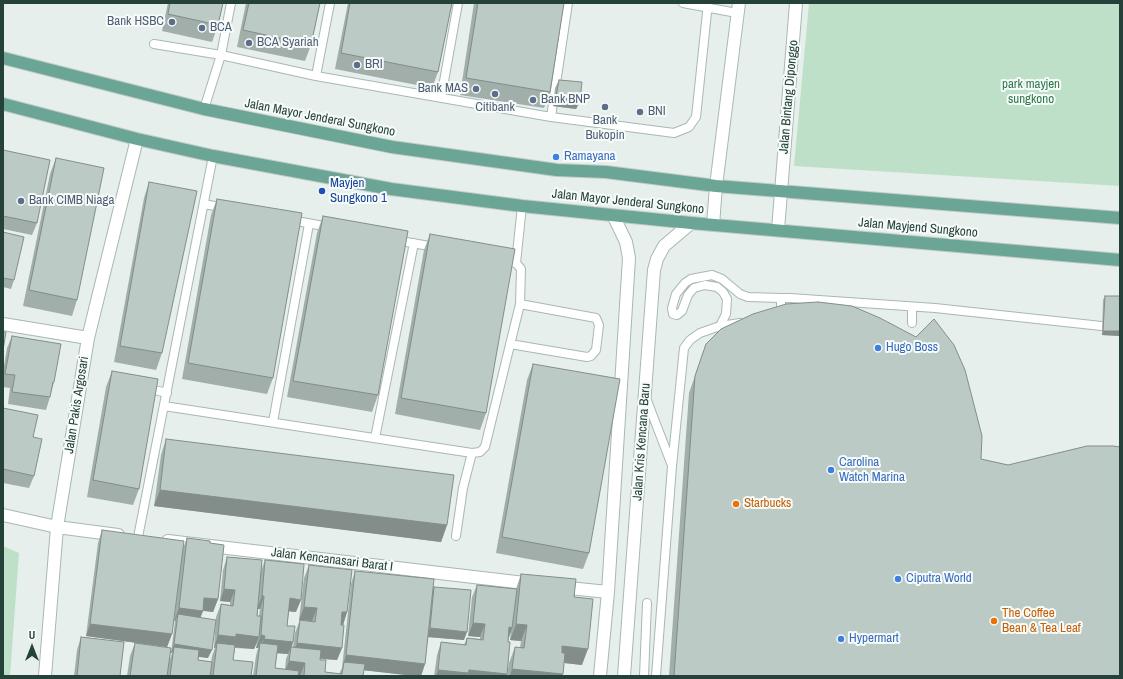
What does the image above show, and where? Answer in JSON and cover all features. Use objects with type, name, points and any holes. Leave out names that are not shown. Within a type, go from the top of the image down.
[{"type":"main road","name":"Jalan Mayor Jenderal Sungkono","points":[[3,58],[204,109],[392,147],[557,170],[606,172],[716,186]]},
{"type":"main road","name":"Jalan Mayor Jenderal Sungkono","points":[[3,104],[137,139],[213,156],[391,189],[522,206],[713,225]]},
{"type":"main road","name":"Jalan Mayjend Sungkono","points":[[716,186],[1120,218]]},
{"type":"main road","name":"Jalan Mayjend Sungkono","points":[[713,225],[1120,260]]},
{"type":"street","name":"Jalan Bintang Diponggo","points":[[781,192],[796,3]]},
{"type":"street","points":[[716,186],[738,8]]},
{"type":"street","name":"Jalan Pakis Argosari","points":[[45,676],[57,526],[88,338],[137,139]]},
{"type":"street","name":"Jalan Mayor Jenderal Sungkono","points":[[713,225],[716,186]]},
{"type":"street","points":[[778,230],[781,192]]},
{"type":"street","name":"Jalan Kris Kencana Baru","points":[[600,676],[608,592],[629,258],[626,242],[613,215]]},
{"type":"street","name":"Jalan Kris Kencana Baru","points":[[624,676],[646,397],[654,270],[657,259],[664,246],[691,223]]},
{"type":"street","points":[[3,324],[88,338]]},
{"type":"street","name":"Jalan Kencanasari Barat I","points":[[3,516],[57,526],[138,537],[608,592]]},
{"type":"lane","points":[[204,109],[221,55],[231,3]]},
{"type":"lane","points":[[316,76],[330,3]]},
{"type":"lane","points":[[441,98],[458,3]]},
{"type":"lane","points":[[551,117],[568,3]]},
{"type":"lane","points":[[683,3],[738,8]]},
{"type":"lane","points":[[154,44],[221,55],[316,76],[551,117],[674,133],[689,127],[696,117],[707,5]]},
{"type":"lane","points":[[138,537],[213,156]]},
{"type":"lane","points":[[204,204],[234,210]]},
{"type":"lane","points":[[164,406],[472,453],[480,452],[485,447],[520,304],[521,269],[516,262],[522,206]]},
{"type":"lane","points":[[279,218],[339,229]]},
{"type":"lane","points":[[273,422],[309,224]]},
{"type":"lane","points":[[384,238],[445,249]]},
{"type":"lane","points":[[375,438],[414,243]]},
{"type":"lane","points":[[492,258],[516,262]]},
{"type":"lane","points":[[720,326],[726,314],[727,299],[723,292],[717,287],[705,285],[694,288],[688,295],[682,311],[677,315],[673,314],[672,308],[676,294],[691,279],[712,275],[722,279],[740,294],[748,297],[912,307],[1040,318],[1120,328]]},
{"type":"lane","points":[[777,316],[781,298]]},
{"type":"lane","points":[[510,344],[587,357],[591,356],[596,350],[599,325],[596,318],[520,304]]},
{"type":"lane","points":[[912,307],[912,323]]},
{"type":"lane","points":[[656,676],[672,466],[684,348],[690,340],[700,333],[720,326],[751,321]]},
{"type":"lane","points":[[137,386],[167,392]]},
{"type":"lane","points":[[646,397],[672,466]]},
{"type":"lane","points":[[456,536],[463,488],[472,453]]},
{"type":"lane","points":[[644,676],[647,603]]},
{"type":"green space","name":"park mayjen sungkono","points":[[809,3],[1120,3],[1120,186],[794,166]]},
{"type":"green space","points":[[3,546],[19,553],[10,676],[3,676]]},
{"type":"building","points":[[170,3],[223,3],[218,25],[168,14]]},
{"type":"building","points":[[249,3],[320,3],[311,45],[243,30]]},
{"type":"building","points":[[350,3],[452,3],[438,72],[341,53]]},
{"type":"building","points":[[478,3],[564,3],[550,92],[466,78]]},
{"type":"building","points":[[559,80],[582,82],[580,101],[556,97]]},
{"type":"building","name":"Bank CIMB Niaga","points":[[3,150],[50,160],[37,223],[3,216]]},
{"type":"building","points":[[56,158],[104,168],[77,300],[29,290]]},
{"type":"building","points":[[149,182],[197,191],[162,353],[120,346]]},
{"type":"building","points":[[217,199],[302,213],[273,378],[188,363]]},
{"type":"building","points":[[323,216],[408,231],[378,395],[293,381]]},
{"type":"building","points":[[3,232],[24,237],[14,280],[3,278]]},
{"type":"building","points":[[430,234],[515,249],[486,413],[401,398]]},
{"type":"building","points":[[1105,296],[1120,296],[1120,331],[1103,331]]},
{"type":"building","name":"Ciputra World","points":[[818,302],[852,306],[880,318],[916,337],[934,319],[954,345],[965,370],[982,436],[981,459],[1008,465],[1087,446],[1120,447],[1120,676],[674,676],[695,376],[706,344],[721,329],[753,314],[786,304]]},
{"type":"building","points":[[3,332],[6,332],[3,350]]},
{"type":"building","points":[[12,336],[61,344],[50,397],[12,392],[15,375],[5,374]]},
{"type":"building","points":[[533,364],[620,379],[589,553],[502,537]]},
{"type":"building","points":[[112,371],[158,379],[139,489],[93,480]]},
{"type":"building","points":[[3,408],[38,415],[33,437],[42,439],[34,476],[3,469]]},
{"type":"building","points":[[166,439],[454,475],[447,525],[160,490]]},
{"type":"building","points":[[102,530],[184,541],[172,634],[90,624]]},
{"type":"building","points":[[187,538],[210,541],[210,543],[224,545],[218,599],[204,598],[203,611],[179,608]]},
{"type":"building","points":[[227,557],[262,560],[257,616],[261,616],[259,637],[236,634],[236,637],[218,635],[221,604],[233,606],[235,590],[224,589]]},
{"type":"building","points":[[265,560],[304,564],[301,600],[290,598],[287,626],[295,626],[293,642],[264,639],[265,636],[261,635]]},
{"type":"building","points":[[309,565],[352,570],[347,612],[342,612],[341,625],[344,625],[342,648],[297,643],[300,620],[315,622],[317,608],[304,607]]},
{"type":"building","points":[[355,571],[434,579],[425,664],[346,655]]},
{"type":"building","points":[[521,574],[576,579],[574,597],[593,599],[588,649],[562,646],[562,653],[565,653],[563,674],[512,669],[515,647],[524,648],[527,625],[516,624]]},
{"type":"building","points":[[477,585],[517,589],[512,628],[509,627],[508,642],[510,642],[507,674],[469,670],[468,673],[438,670],[441,642],[466,645],[467,638],[483,640],[485,624],[473,623]]},
{"type":"building","points":[[434,587],[471,590],[467,632],[430,628]]},
{"type":"building","points":[[178,614],[216,620],[212,650],[174,644]]},
{"type":"building","points":[[81,637],[124,642],[120,676],[77,676]]},
{"type":"building","points":[[135,643],[171,648],[167,676],[130,676]]},
{"type":"building","points":[[217,643],[235,645],[233,660],[253,662],[251,676],[213,676]]},
{"type":"building","points":[[260,643],[278,645],[275,668],[299,671],[298,676],[256,676]]},
{"type":"building","points":[[174,647],[199,650],[198,660],[212,662],[210,676],[170,676]]},
{"type":"building","points":[[291,647],[321,650],[320,660],[326,660],[325,672],[342,674],[344,662],[365,664],[363,676],[304,676],[305,663],[289,661]]},
{"type":"place","name":"Bank HSBC","points":[[172,22]]},
{"type":"place","name":"BCA","points":[[202,28]]},
{"type":"place","name":"BCA Syariah","points":[[249,43]]},
{"type":"place","name":"BRI","points":[[357,65]]},
{"type":"place","name":"Bank MAS","points":[[476,89]]},
{"type":"place","name":"Citibank","points":[[495,94]]},
{"type":"place","name":"Bank BNP","points":[[533,100]]},
{"type":"place","name":"Bank Bukopin","points":[[605,107]]},
{"type":"place","name":"BNI","points":[[640,112]]},
{"type":"place","name":"Ramayana","points":[[556,157]]},
{"type":"place","name":"Mayjen Sungkono 1","points":[[322,191]]},
{"type":"place","name":"Bank CIMB Niaga","points":[[21,201]]},
{"type":"place","name":"Hugo Boss","points":[[878,348]]},
{"type":"place","name":"Carolina Watch Marina","points":[[831,470]]},
{"type":"place","name":"Starbucks","points":[[736,504]]},
{"type":"place","name":"Ciputra World","points":[[898,579]]},
{"type":"place","name":"The Coffee Bean & Tea Leaf","points":[[994,621]]},
{"type":"place","name":"Hypermart","points":[[841,639]]}]
